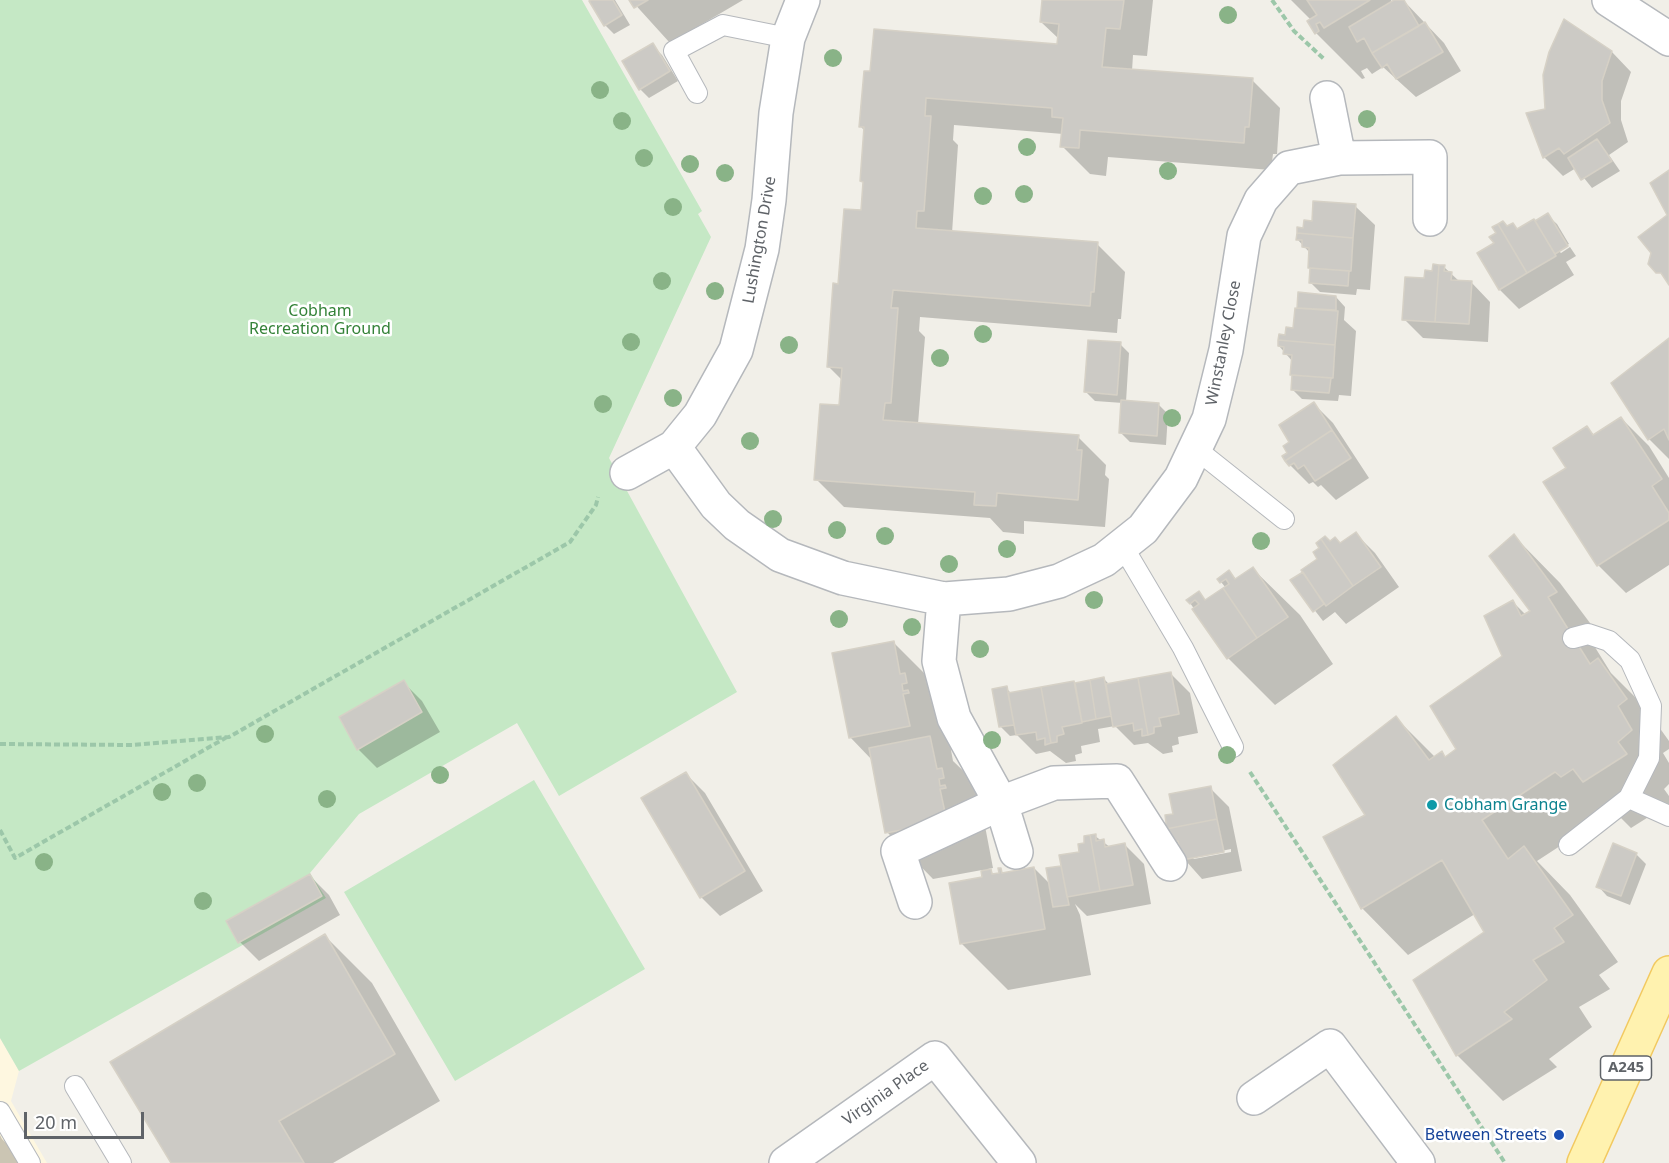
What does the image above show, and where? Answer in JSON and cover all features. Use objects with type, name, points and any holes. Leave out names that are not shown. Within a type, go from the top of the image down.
[{"type":"main road","name":"A245","points":[[1584,1163],[1669,973]]},
{"type":"street","name":"Lushington Drive","points":[[627,473],[674,447],[700,415],[736,350],[749,307],[769,200],[776,113],[788,38],[803,0]]},
{"type":"street","points":[[1609,0],[1669,39]]},
{"type":"street","points":[[1327,99],[1339,158]]},
{"type":"street","name":"Winstanley Close","points":[[674,447],[716,505],[737,525],[780,555],[843,578],[944,599],[1009,594],[1059,581],[1104,560],[1143,529],[1181,478],[1209,419],[1226,350],[1244,236],[1261,200],[1289,168],[1339,158],[1430,157],[1430,219]]},
{"type":"street","points":[[944,599],[939,661],[954,718],[1000,803],[1016,852]]},
{"type":"street","points":[[915,902],[898,851],[1000,803],[1054,783],[1117,781],[1170,864]]},
{"type":"street","points":[[1254,1098],[1330,1046],[1418,1163]]},
{"type":"street","name":"Virginia Place","points":[[786,1163],[935,1058],[1019,1163]]},
{"type":"lane","points":[[697,93],[674,51],[723,25],[788,38]]},
{"type":"lane","points":[[1196,449],[1284,519]]},
{"type":"lane","points":[[1122,545],[1183,648],[1233,747]]},
{"type":"lane","points":[[1569,845],[1629,798],[1648,758],[1652,706],[1630,660],[1609,641],[1588,634],[1573,638]]},
{"type":"lane","points":[[1629,798],[1669,816]]},
{"type":"lane","points":[[75,1086],[121,1163]]},
{"type":"lane","points":[[0,1112],[30,1163]]},
{"type":"path","points":[[1272,0],[1294,31],[1346,81],[1327,99]]},
{"type":"path","points":[[0,830],[15,858],[228,737],[570,542],[596,505],[602,486],[627,473]]},
{"type":"path","points":[[0,744],[134,745],[228,737]]},
{"type":"path","points":[[1233,747],[1505,1163]]},
{"type":"shaded area","points":[[0,1038],[19,1071],[11,1101],[47,1163],[0,1163]]},
{"type":"green space","name":"Cobham Recreation Ground","points":[[0,0],[582,0],[702,211],[698,214],[711,237],[609,458],[737,692],[559,796],[517,723],[359,814],[310,873],[326,898],[19,1071],[0,1038]]},
{"type":"green space","points":[[534,780],[645,969],[455,1081],[344,892]]},
{"type":"building","points":[[613,0],[622,15],[604,26],[589,1]]},
{"type":"building","points":[[629,0],[648,0],[634,8]]},
{"type":"building","points":[[1042,0],[1124,0],[1120,29],[1106,28],[1102,67],[1253,78],[1249,127],[1245,127],[1244,143],[1080,130],[1079,148],[1060,147],[1063,118],[1052,117],[1052,108],[926,98],[925,116],[931,116],[924,211],[917,211],[916,228],[1098,242],[1094,292],[1091,292],[1090,306],[893,290],[891,308],[898,308],[891,403],[885,403],[883,420],[1079,435],[1077,450],[1082,450],[1078,500],[997,493],[996,506],[974,505],[975,492],[814,480],[820,404],[839,405],[842,368],[827,367],[833,283],[838,284],[844,209],[861,210],[863,182],[860,181],[864,127],[859,127],[864,71],[870,71],[874,29],[1057,44],[1059,24],[1040,22]]},
{"type":"building","points":[[1307,0],[1370,0],[1324,28],[1320,22],[1316,24],[1319,31],[1315,34],[1307,21],[1317,15]]},
{"type":"building","points":[[1394,0],[1404,0],[1419,26],[1372,53],[1364,38],[1357,42],[1349,27]]},
{"type":"building","points":[[1564,19],[1612,51],[1602,81],[1602,100],[1610,123],[1564,154],[1559,148],[1543,158],[1526,113],[1545,109],[1543,75],[1549,52]]},
{"type":"building","points":[[1425,22],[1443,52],[1396,79],[1387,64],[1382,68],[1372,53]]},
{"type":"building","points":[[653,43],[670,71],[639,90],[622,61]]},
{"type":"building","points":[[1597,139],[1612,161],[1581,180],[1568,158]]},
{"type":"building","points":[[1669,170],[1669,285],[1661,273],[1656,273],[1648,264],[1651,253],[1638,237],[1667,215],[1650,183]]},
{"type":"building","points":[[1313,201],[1356,204],[1353,238],[1297,233],[1297,227],[1303,228],[1304,220],[1312,221]]},
{"type":"building","points":[[1548,213],[1568,246],[1555,254],[1535,221]]},
{"type":"building","points":[[1534,219],[1556,256],[1527,273],[1498,224],[1503,221],[1507,226],[1513,223],[1517,229]]},
{"type":"building","points":[[1498,224],[1527,273],[1499,290],[1477,253],[1494,243],[1489,237],[1496,233],[1492,227]]},
{"type":"building","points":[[1297,233],[1353,238],[1351,271],[1308,268],[1309,248],[1302,247],[1302,240],[1296,240]]},
{"type":"building","points":[[1433,264],[1439,265],[1435,322],[1402,320],[1405,277],[1424,278],[1425,270],[1432,271]]},
{"type":"building","points":[[1439,265],[1445,265],[1444,271],[1452,272],[1451,280],[1472,281],[1469,324],[1435,322]]},
{"type":"building","points":[[1310,268],[1349,271],[1348,286],[1309,283]]},
{"type":"building","points":[[1298,292],[1336,296],[1336,310],[1297,308]]},
{"type":"building","points":[[1295,308],[1338,311],[1335,345],[1278,340],[1279,334],[1285,335],[1286,327],[1293,328]]},
{"type":"building","points":[[1669,338],[1669,440],[1664,429],[1648,440],[1611,383]]},
{"type":"building","points":[[1088,340],[1121,342],[1117,395],[1084,392]]},
{"type":"building","points":[[1278,340],[1335,345],[1333,378],[1290,375],[1292,355],[1283,354],[1284,347],[1278,346]]},
{"type":"building","points":[[1292,375],[1331,378],[1329,393],[1291,390]]},
{"type":"building","points":[[1121,400],[1159,403],[1157,436],[1119,433]]},
{"type":"building","points":[[1314,402],[1332,430],[1285,461],[1282,456],[1287,453],[1283,446],[1289,442],[1279,425]]},
{"type":"building","points":[[1621,417],[1662,479],[1652,486],[1669,513],[1669,520],[1597,566],[1543,482],[1566,468],[1553,448],[1587,426],[1593,435]]},
{"type":"building","points":[[1332,430],[1351,458],[1315,481],[1304,465],[1298,469],[1294,463],[1289,466],[1285,461]]},
{"type":"building","points":[[1356,532],[1381,567],[1353,586],[1321,539],[1325,536],[1330,541],[1335,537],[1340,543]]},
{"type":"building","name":"Cobham Grange","points":[[1514,534],[1557,592],[1548,597],[1590,664],[1598,658],[1627,699],[1618,706],[1632,730],[1618,742],[1627,754],[1583,782],[1573,769],[1561,777],[1555,772],[1482,820],[1508,859],[1524,846],[1573,915],[1554,928],[1564,942],[1533,960],[1547,980],[1504,1012],[1512,1019],[1456,1056],[1413,980],[1484,932],[1442,860],[1361,909],[1323,837],[1365,815],[1333,765],[1396,716],[1429,760],[1442,751],[1445,757],[1456,749],[1430,706],[1502,656],[1484,616],[1513,600],[1521,616],[1530,611],[1489,556]]},
{"type":"building","points":[[1321,539],[1353,586],[1326,606],[1301,570],[1317,559],[1313,552],[1319,548],[1316,543]]},
{"type":"building","points":[[1253,567],[1288,617],[1257,638],[1223,588],[1229,584],[1226,579],[1220,583],[1217,579],[1229,570],[1235,579]]},
{"type":"building","points":[[1303,572],[1324,604],[1313,612],[1290,580]]},
{"type":"building","points":[[1223,588],[1257,638],[1227,659],[1192,609],[1199,604],[1195,600],[1190,604],[1186,600],[1199,591],[1205,600]]},
{"type":"building","points":[[894,641],[900,674],[905,673],[907,683],[902,684],[903,691],[908,690],[909,693],[903,694],[910,726],[849,738],[832,653]]},
{"type":"building","points":[[1171,672],[1179,714],[1159,718],[1161,726],[1154,727],[1154,733],[1148,735],[1138,678]]},
{"type":"building","points":[[1104,677],[1111,716],[1096,719],[1090,680]]},
{"type":"building","points":[[1138,678],[1148,735],[1142,736],[1142,729],[1134,731],[1133,723],[1113,727],[1106,684]]},
{"type":"building","points":[[404,680],[422,712],[357,750],[339,717]]},
{"type":"building","points":[[1090,680],[1096,719],[1082,722],[1075,683]]},
{"type":"building","points":[[1074,681],[1082,723],[1062,727],[1064,734],[1057,736],[1057,742],[1051,743],[1041,687]]},
{"type":"building","points":[[1007,686],[1014,725],[999,727],[992,689]]},
{"type":"building","points":[[1041,687],[1051,743],[1045,745],[1045,738],[1037,740],[1036,732],[1016,735],[1008,693]]},
{"type":"building","points":[[930,736],[937,769],[942,768],[944,778],[939,779],[940,786],[945,785],[946,788],[940,789],[947,822],[885,833],[869,748]]},
{"type":"building","points":[[686,772],[745,871],[700,898],[641,798]]},
{"type":"building","points":[[1211,786],[1217,819],[1161,830],[1160,824],[1166,823],[1165,815],[1173,814],[1169,794]]},
{"type":"building","points":[[1217,819],[1224,852],[1182,860],[1178,841],[1170,842],[1161,830]]},
{"type":"building","points":[[1096,834],[1096,841],[1104,839],[1105,847],[1125,843],[1133,885],[1100,891],[1090,835]]},
{"type":"building","points":[[1090,835],[1100,891],[1067,897],[1059,855],[1079,852],[1078,844],[1084,843],[1084,836]]},
{"type":"building","points":[[1613,843],[1637,853],[1621,896],[1596,887]]},
{"type":"building","points":[[1061,866],[1069,905],[1053,907],[1046,868]]},
{"type":"building","points":[[1034,867],[1045,929],[960,944],[949,883],[982,877],[981,871],[991,869],[992,874],[999,873],[998,868],[1001,868],[1002,873]]},
{"type":"building","points":[[310,874],[322,896],[238,943],[226,921]]},
{"type":"building","points":[[325,934],[395,1054],[279,1121],[304,1163],[171,1163],[110,1062]]},
{"type":"place","name":"Cobham Grange","points":[[1432,805]]},
{"type":"place","name":"Between Streets","points":[[1559,1135]]}]
